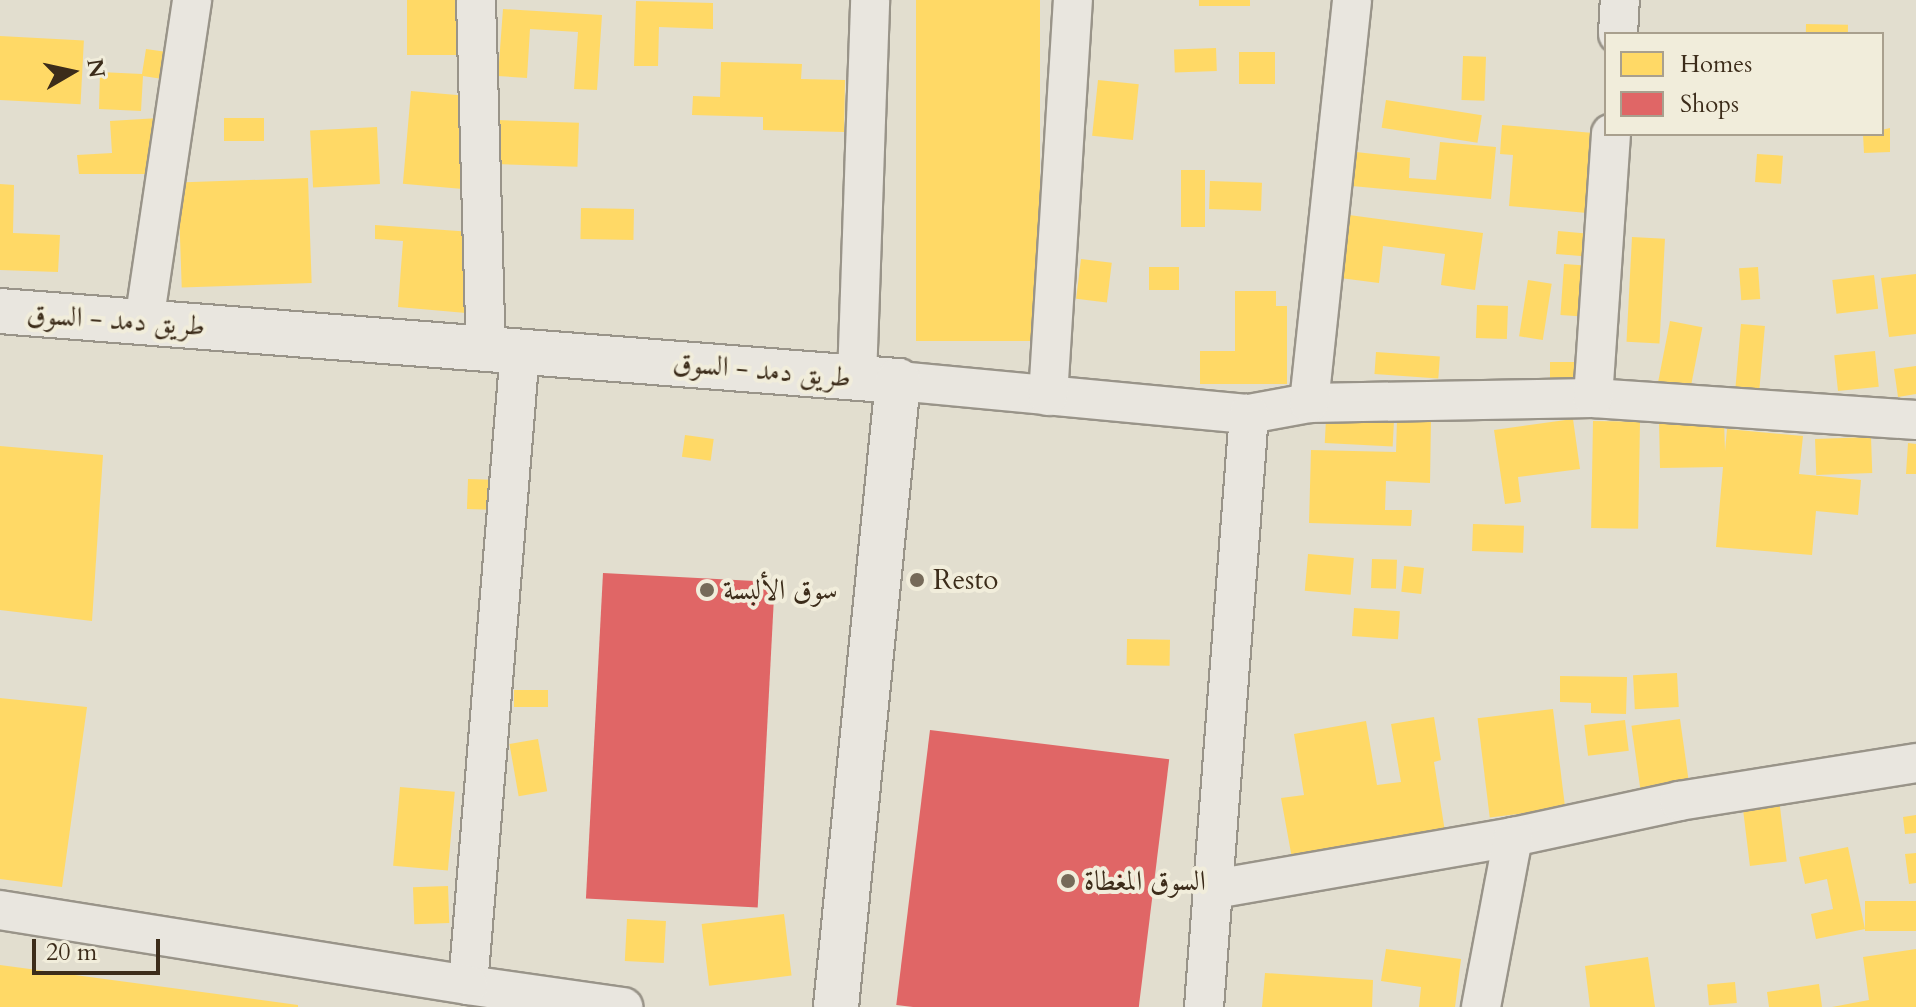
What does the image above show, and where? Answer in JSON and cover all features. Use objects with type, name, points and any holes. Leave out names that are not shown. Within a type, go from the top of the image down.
[{"type":"main road","name":"طريق دمد - السوق","points":[[0,311],[878,380]]},
{"type":"main road","points":[[836,1007],[878,380]]},
{"type":"street","points":[[144,322],[192,0]]},
{"type":"street","points":[[468,985],[503,350],[476,0]]},
{"type":"street","points":[[870,0],[878,380],[1249,414],[1309,403],[1593,398],[1916,420]]},
{"type":"street","points":[[1048,396],[1073,0]]},
{"type":"street","points":[[1309,403],[1352,0]]},
{"type":"street","points":[[1618,32],[1620,0]]},
{"type":"street","points":[[1593,398],[1611,136]]},
{"type":"street","points":[[1204,1007],[1249,414]]},
{"type":"street","points":[[1215,889],[1513,837],[1679,801],[1916,763]]},
{"type":"street","points":[[1481,1007],[1513,837]]},
{"type":"street","points":[[0,910],[623,1007]]},
{"type":"building: Homes","points":[[407,0],[465,0],[465,55],[407,55]]},
{"type":"building: Homes","points":[[916,0],[1040,0],[1040,341],[916,341]]},
{"type":"building: Homes","points":[[1199,0],[1250,0],[1250,6],[1199,6]]},
{"type":"building: Homes","points":[[636,1],[713,3],[713,29],[659,27],[658,66],[634,66]]},
{"type":"building: Homes","points":[[503,9],[602,15],[597,90],[574,89],[578,32],[530,29],[527,78],[498,76]]},
{"type":"building: Homes","points":[[1806,24],[1848,25],[1848,32],[1806,32]]},
{"type":"building: Homes","points":[[0,36],[84,40],[81,104],[0,100]]},
{"type":"building: Homes","points":[[1216,48],[1217,71],[1175,72],[1174,49]]},
{"type":"building: Homes","points":[[146,49],[174,53],[169,80],[143,76],[141,111],[99,109],[100,72],[142,74]]},
{"type":"building: Homes","points":[[1239,52],[1275,52],[1275,84],[1239,84]]},
{"type":"building: Homes","points":[[1463,56],[1486,57],[1484,101],[1461,100]]},
{"type":"building: Homes","points":[[721,62],[802,64],[801,79],[845,80],[844,132],[763,130],[763,117],[692,115],[693,96],[720,97]]},
{"type":"building: Homes","points":[[1098,80],[1139,84],[1133,140],[1092,136]]},
{"type":"building: Homes","points":[[411,91],[474,96],[466,189],[403,184]]},
{"type":"building: Homes","points":[[1386,100],[1482,115],[1477,143],[1382,128]]},
{"type":"building: Homes","points":[[159,118],[163,174],[79,174],[77,155],[112,153],[110,121]]},
{"type":"building: Homes","points":[[224,118],[264,118],[264,141],[224,141]]},
{"type":"building: Homes","points":[[497,120],[579,123],[577,167],[495,164]]},
{"type":"building: Homes","points":[[1502,125],[1604,134],[1598,214],[1509,206],[1513,155],[1500,154]]},
{"type":"building: Homes","points":[[377,127],[380,184],[313,187],[310,131]]},
{"type":"building: Homes","points":[[1890,128],[1890,152],[1864,153],[1863,136],[1884,136],[1884,129]]},
{"type":"building: Homes","points":[[1440,142],[1496,147],[1491,199],[1352,186],[1356,152],[1410,158],[1409,178],[1436,180]]},
{"type":"building: Homes","points":[[1757,154],[1783,156],[1781,184],[1755,182]]},
{"type":"building: Homes","points":[[1181,170],[1205,170],[1205,227],[1181,227]]},
{"type":"building: Homes","points":[[308,178],[312,283],[182,287],[178,183]]},
{"type":"building: Homes","points":[[1210,181],[1262,183],[1261,211],[1209,209]]},
{"type":"building: Homes","points":[[0,184],[14,185],[13,233],[60,235],[58,272],[0,270]]},
{"type":"building: Homes","points":[[581,208],[634,209],[633,240],[580,239]]},
{"type":"building: Homes","points":[[1349,215],[1483,233],[1475,290],[1441,285],[1445,254],[1383,246],[1379,283],[1340,278]]},
{"type":"building: Homes","points":[[375,225],[472,232],[466,313],[398,307],[403,241],[375,239]]},
{"type":"building: Homes","points":[[1558,231],[1606,235],[1604,258],[1556,254]]},
{"type":"building: Homes","points":[[1632,237],[1665,239],[1659,344],[1627,342]]},
{"type":"building: Homes","points":[[1081,259],[1112,263],[1107,302],[1076,299]]},
{"type":"building: Homes","points":[[1564,264],[1593,266],[1589,317],[1560,315]]},
{"type":"building: Homes","points":[[1149,267],[1179,267],[1179,290],[1149,290]]},
{"type":"building: Homes","points":[[1758,267],[1760,299],[1741,300],[1739,268]]},
{"type":"building: Homes","points":[[1916,274],[1916,334],[1889,337],[1881,278]]},
{"type":"building: Homes","points":[[1874,275],[1878,309],[1836,314],[1832,280]]},
{"type":"building: Homes","points":[[1528,280],[1552,284],[1543,340],[1519,336]]},
{"type":"building: Homes","points":[[1235,291],[1276,291],[1276,306],[1287,306],[1287,384],[1200,384],[1200,351],[1235,351]]},
{"type":"building: Homes","points":[[1477,305],[1508,306],[1507,339],[1476,338]]},
{"type":"building: Homes","points":[[1670,321],[1702,327],[1690,391],[1658,385]]},
{"type":"building: Homes","points":[[1741,324],[1765,326],[1759,390],[1735,388]]},
{"type":"building: Homes","points":[[1875,351],[1879,387],[1838,391],[1834,355]]},
{"type":"building: Homes","points":[[1376,352],[1440,356],[1438,378],[1374,374]]},
{"type":"building: Homes","points":[[1550,362],[1581,362],[1581,383],[1550,383]]},
{"type":"building: Homes","points":[[1916,366],[1916,394],[1898,397],[1894,369]]},
{"type":"building: Homes","points":[[1326,419],[1394,423],[1393,447],[1325,443]]},
{"type":"building: Homes","points":[[1397,419],[1431,420],[1430,483],[1386,481],[1385,510],[1412,510],[1411,526],[1309,523],[1311,450],[1396,452]]},
{"type":"building: Homes","points":[[1573,419],[1580,469],[1518,477],[1521,502],[1505,504],[1494,430]]},
{"type":"building: Homes","points":[[1724,420],[1725,451],[1727,429],[1803,436],[1799,474],[1861,480],[1858,515],[1816,511],[1812,555],[1716,547],[1723,467],[1660,468],[1659,421]]},
{"type":"building: Homes","points":[[1593,421],[1640,422],[1638,529],[1591,528]]},
{"type":"building: Homes","points":[[685,435],[714,439],[711,461],[682,457]]},
{"type":"building: Homes","points":[[1871,437],[1872,473],[1816,475],[1815,439]]},
{"type":"building: Homes","points":[[1908,443],[1916,444],[1916,474],[1906,474]]},
{"type":"building: Homes","points":[[0,446],[103,455],[92,621],[0,610]]},
{"type":"building: Homes","points":[[468,479],[492,480],[491,510],[467,509]]},
{"type":"building: Homes","points":[[1473,524],[1524,526],[1523,553],[1472,551]]},
{"type":"building: Homes","points":[[1308,554],[1354,558],[1351,595],[1305,591]]},
{"type":"building: Homes","points":[[1372,559],[1397,560],[1396,589],[1371,588]]},
{"type":"building: Homes","points":[[1404,566],[1424,568],[1421,594],[1401,592]]},
{"type":"building: Homes","points":[[1354,608],[1400,611],[1398,639],[1352,636]]},
{"type":"building: Homes","points":[[1127,639],[1170,640],[1170,666],[1127,665]]},
{"type":"building: Homes","points":[[1677,673],[1679,707],[1635,709],[1633,675]]},
{"type":"building: Homes","points":[[1560,676],[1627,677],[1626,714],[1591,713],[1591,703],[1560,702]]},
{"type":"building: Homes","points":[[514,690],[548,690],[548,707],[514,707]]},
{"type":"building: Homes","points":[[0,698],[87,707],[62,887],[0,879]]},
{"type":"building: Homes","points":[[1553,709],[1565,808],[1490,818],[1478,718]]},
{"type":"building: Homes","points":[[1434,717],[1441,760],[1434,762],[1446,838],[1293,864],[1281,798],[1304,795],[1294,734],[1366,721],[1377,785],[1401,782],[1391,724]]},
{"type":"building: Homes","points":[[1680,719],[1689,781],[1640,788],[1631,726]]},
{"type":"building: Homes","points":[[1625,720],[1629,751],[1588,756],[1584,725]]},
{"type":"building: Homes","points":[[538,739],[547,791],[519,796],[509,744]]},
{"type":"building: Homes","points":[[400,787],[455,792],[448,870],[393,866]]},
{"type":"building: Homes","points":[[1779,799],[1787,862],[1750,866],[1742,804]]},
{"type":"building: Homes","points":[[1916,815],[1916,833],[1905,834],[1903,817]]},
{"type":"building: Homes","points":[[1848,847],[1865,929],[1816,939],[1811,914],[1833,909],[1827,879],[1805,884],[1799,857]]},
{"type":"building: Homes","points":[[1916,853],[1916,883],[1909,884],[1905,854]]},
{"type":"building: Homes","points":[[448,886],[449,923],[414,924],[413,887]]},
{"type":"building: Homes","points":[[1865,901],[1916,901],[1916,931],[1865,931]]},
{"type":"building: Homes","points":[[784,914],[792,976],[709,986],[702,924]]},
{"type":"building: Homes","points":[[627,919],[666,921],[664,963],[625,961]]},
{"type":"building: Homes","points":[[1386,949],[1461,959],[1455,1007],[1419,1007],[1421,987],[1381,981]]},
{"type":"building: Homes","points":[[1916,949],[1916,1007],[1832,1007],[1869,1000],[1863,957]]},
{"type":"building: Homes","points":[[1648,957],[1655,1007],[1590,1007],[1585,966]]},
{"type":"building: Homes","points":[[0,965],[298,1005],[298,1007],[0,1007]]},
{"type":"building: Homes","points":[[1265,973],[1373,980],[1372,1007],[1262,1007]]},
{"type":"building: Homes","points":[[1735,982],[1737,1003],[1709,1005],[1707,984]]},
{"type":"building: Homes","points":[[1819,984],[1822,1007],[1769,1007],[1767,992]]},
{"type":"building: Shops","points":[[603,573],[775,582],[758,908],[586,899]]},
{"type":"building: Shops","points":[[930,730],[1169,759],[1139,1007],[896,1005]]},
{"type":"place","name":"Resto","points":[[917,580]]},
{"type":"place","name":"سوق الألبسة","points":[[707,590]]},
{"type":"place","name":"السوق المغطاة","points":[[1068,881]]}]
